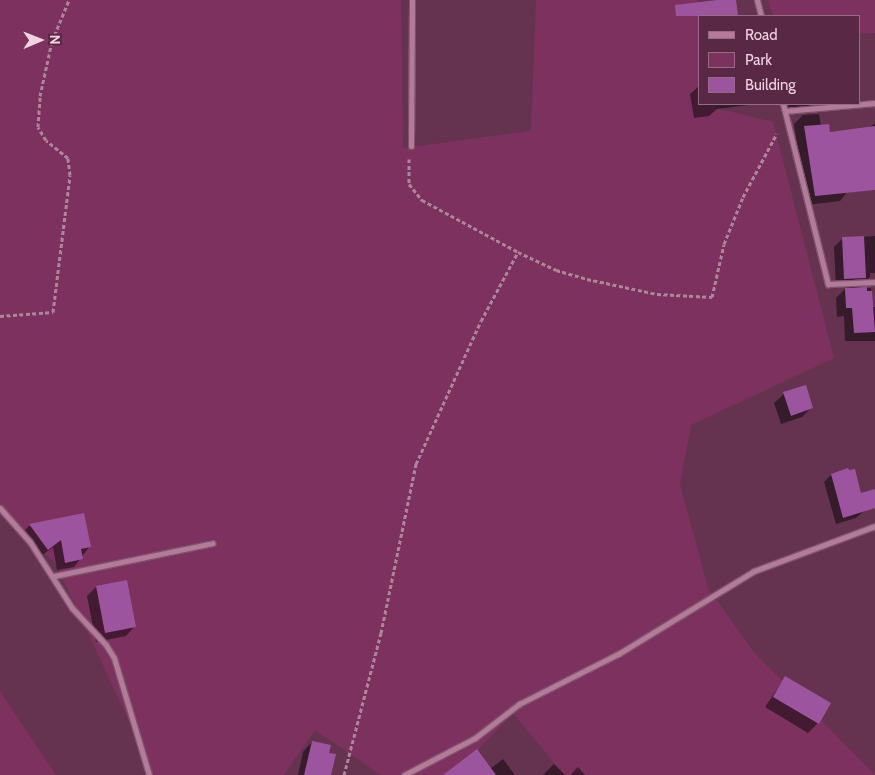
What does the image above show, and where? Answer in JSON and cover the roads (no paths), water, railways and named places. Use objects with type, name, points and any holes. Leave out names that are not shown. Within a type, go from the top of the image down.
[{"type":"street","points":[[411,146],[412,0]]},
{"type":"street","points":[[757,0],[761,15]]},
{"type":"street","points":[[860,104],[875,103]]},
{"type":"street","points":[[783,105],[828,284],[875,282]]},
{"type":"street","points":[[785,111],[852,105]]},
{"type":"street","points":[[0,508],[17,525],[54,576],[72,608],[106,645],[114,658],[149,775]]},
{"type":"street","points":[[404,775],[475,738],[519,704],[618,654],[754,571],[875,526]]},
{"type":"street","points":[[54,576],[214,544]]}]
